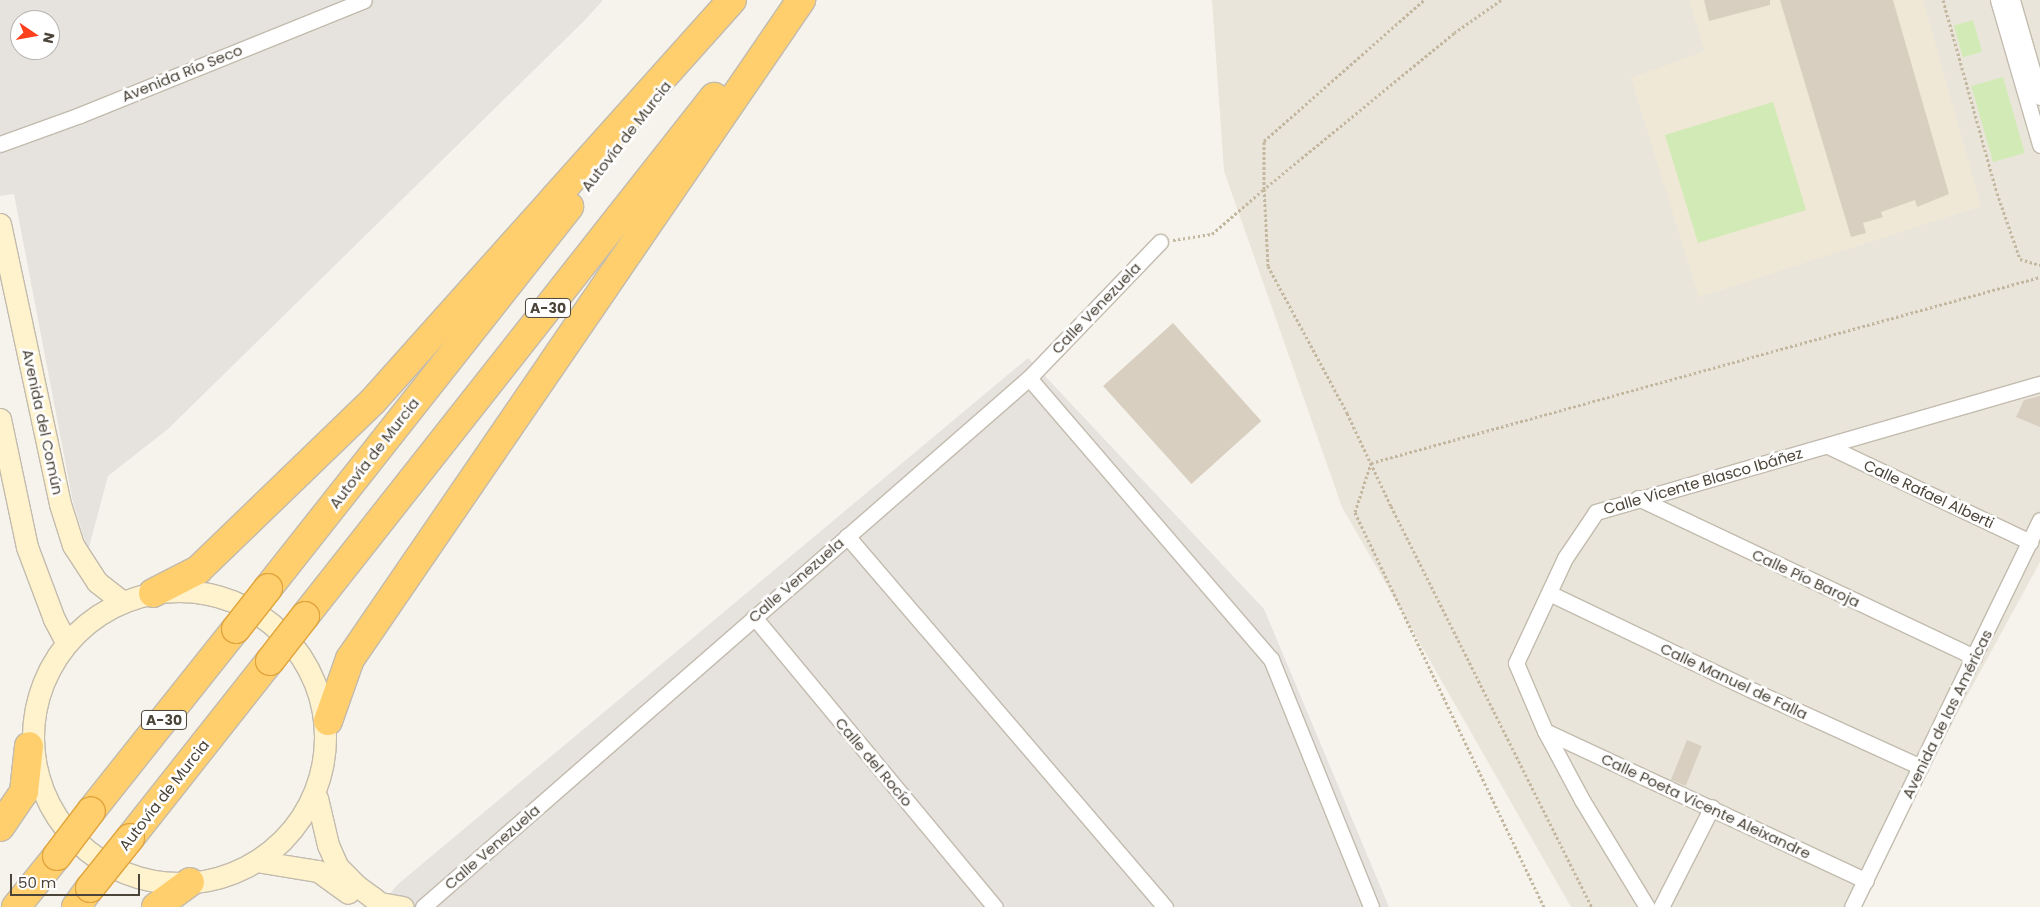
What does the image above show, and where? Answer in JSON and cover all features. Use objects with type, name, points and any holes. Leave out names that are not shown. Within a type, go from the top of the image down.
[{"type":"highway","name":"Autovía de Murcia","points":[[16,907],[732,0]]},
{"type":"highway","points":[[152,593],[198,570],[373,401],[732,0]]},
{"type":"highway","name":"Autovía de Murcia","points":[[83,898],[792,0]]},
{"type":"highway","points":[[328,721],[350,659],[801,0]]},
{"type":"highway","points":[[0,827],[24,792],[29,746]]},
{"type":"highway","points":[[156,907],[190,882]]},
{"type":"street","name":"Avenida Río Seco","points":[[0,144],[80,115],[364,0]]},
{"type":"street","points":[[1998,0],[2040,145]]},
{"type":"street","points":[[2012,0],[2040,97]]},
{"type":"street","name":"Avenida del Común","points":[[0,224],[60,504],[72,545],[97,582],[123,602]]},
{"type":"street","name":"Calle Venezuela","points":[[423,907],[754,616],[1029,378],[1160,242]]},
{"type":"street","points":[[1029,378],[1271,659],[1371,907]]},
{"type":"street","name":"Calle Vicente Blasco Ibáñez","points":[[1647,907],[1582,800],[1545,731],[1516,663],[1565,558],[1596,512],[1638,498],[1828,446],[2040,384]]},
{"type":"street","points":[[0,419],[27,547],[54,619],[66,642]]},
{"type":"street","name":"Calle Rafael Alberti","points":[[1828,446],[2030,542]]},
{"type":"street","name":"Calle Pío Baroja","points":[[1638,498],[1974,657]]},
{"type":"street","name":"Avenida de las Américas","points":[[1852,907],[2040,520]]},
{"type":"street","points":[[847,536],[1165,907]]},
{"type":"street","points":[[317,798],[294,832],[262,862],[236,873],[190,882],[122,871],[74,841],[39,789],[29,746],[34,704],[66,642],[123,602],[152,593],[194,589],[264,618],[308,666],[328,721],[317,798],[328,844],[338,867],[372,898],[386,904],[403,907]]},
{"type":"street","name":"Calle Manuel de Falla","points":[[1549,593],[1754,691],[1921,767]]},
{"type":"street","name":"Calle del Rocío","points":[[754,616],[995,907]]},
{"type":"street","name":"Calle Poeta Vicente Aleixandre","points":[[1545,731],[1866,881]]},
{"type":"street","points":[[1661,907],[1712,808]]},
{"type":"street","points":[[262,862],[318,871],[338,883],[362,907]]},
{"type":"path","points":[[1424,0],[1264,141],[1264,189],[1268,266],[1347,413],[1592,907]]},
{"type":"path","points":[[1160,242],[1212,234],[1454,32],[1501,0]]},
{"type":"path","points":[[1943,0],[1996,193],[2020,259],[2040,265]]},
{"type":"path","points":[[1371,462],[2040,277]]},
{"type":"path","points":[[1371,462],[1355,512],[1544,907]]},
{"type":"shaded area","points":[[0,0],[603,0],[584,21],[168,429],[108,476],[88,551],[73,502],[14,194],[0,196]]},
{"type":"shaded area","points":[[1212,0],[2040,0],[2040,562],[1866,881],[1848,907],[1571,907],[1342,507],[1224,171]]},
{"type":"shaded area","points":[[1689,0],[1923,0],[1981,206],[1699,297],[1631,78],[1705,51]]},
{"type":"shaded area","points":[[1028,358],[1264,609],[1389,907],[380,907],[397,885]]},
{"type":"green space","points":[[1973,20],[1982,52],[1963,57],[1954,26]]},
{"type":"green space","points":[[2003,77],[2025,153],[1993,162],[1971,86]]},
{"type":"green space","points":[[1773,102],[1806,210],[1698,243],[1665,135]]},
{"type":"building","points":[[1704,0],[1770,0],[1770,5],[1709,21]]},
{"type":"building","points":[[1780,0],[1893,0],[1949,194],[1917,207],[1915,200],[1881,212],[1883,217],[1863,223],[1866,233],[1851,237]]},
{"type":"building","points":[[1173,323],[1261,421],[1191,484],[1103,386]]},
{"type":"building","points":[[2040,396],[2040,427],[2016,417],[2024,400]]},
{"type":"building","points":[[1687,740],[1702,746],[1686,786],[1671,780]]}]
